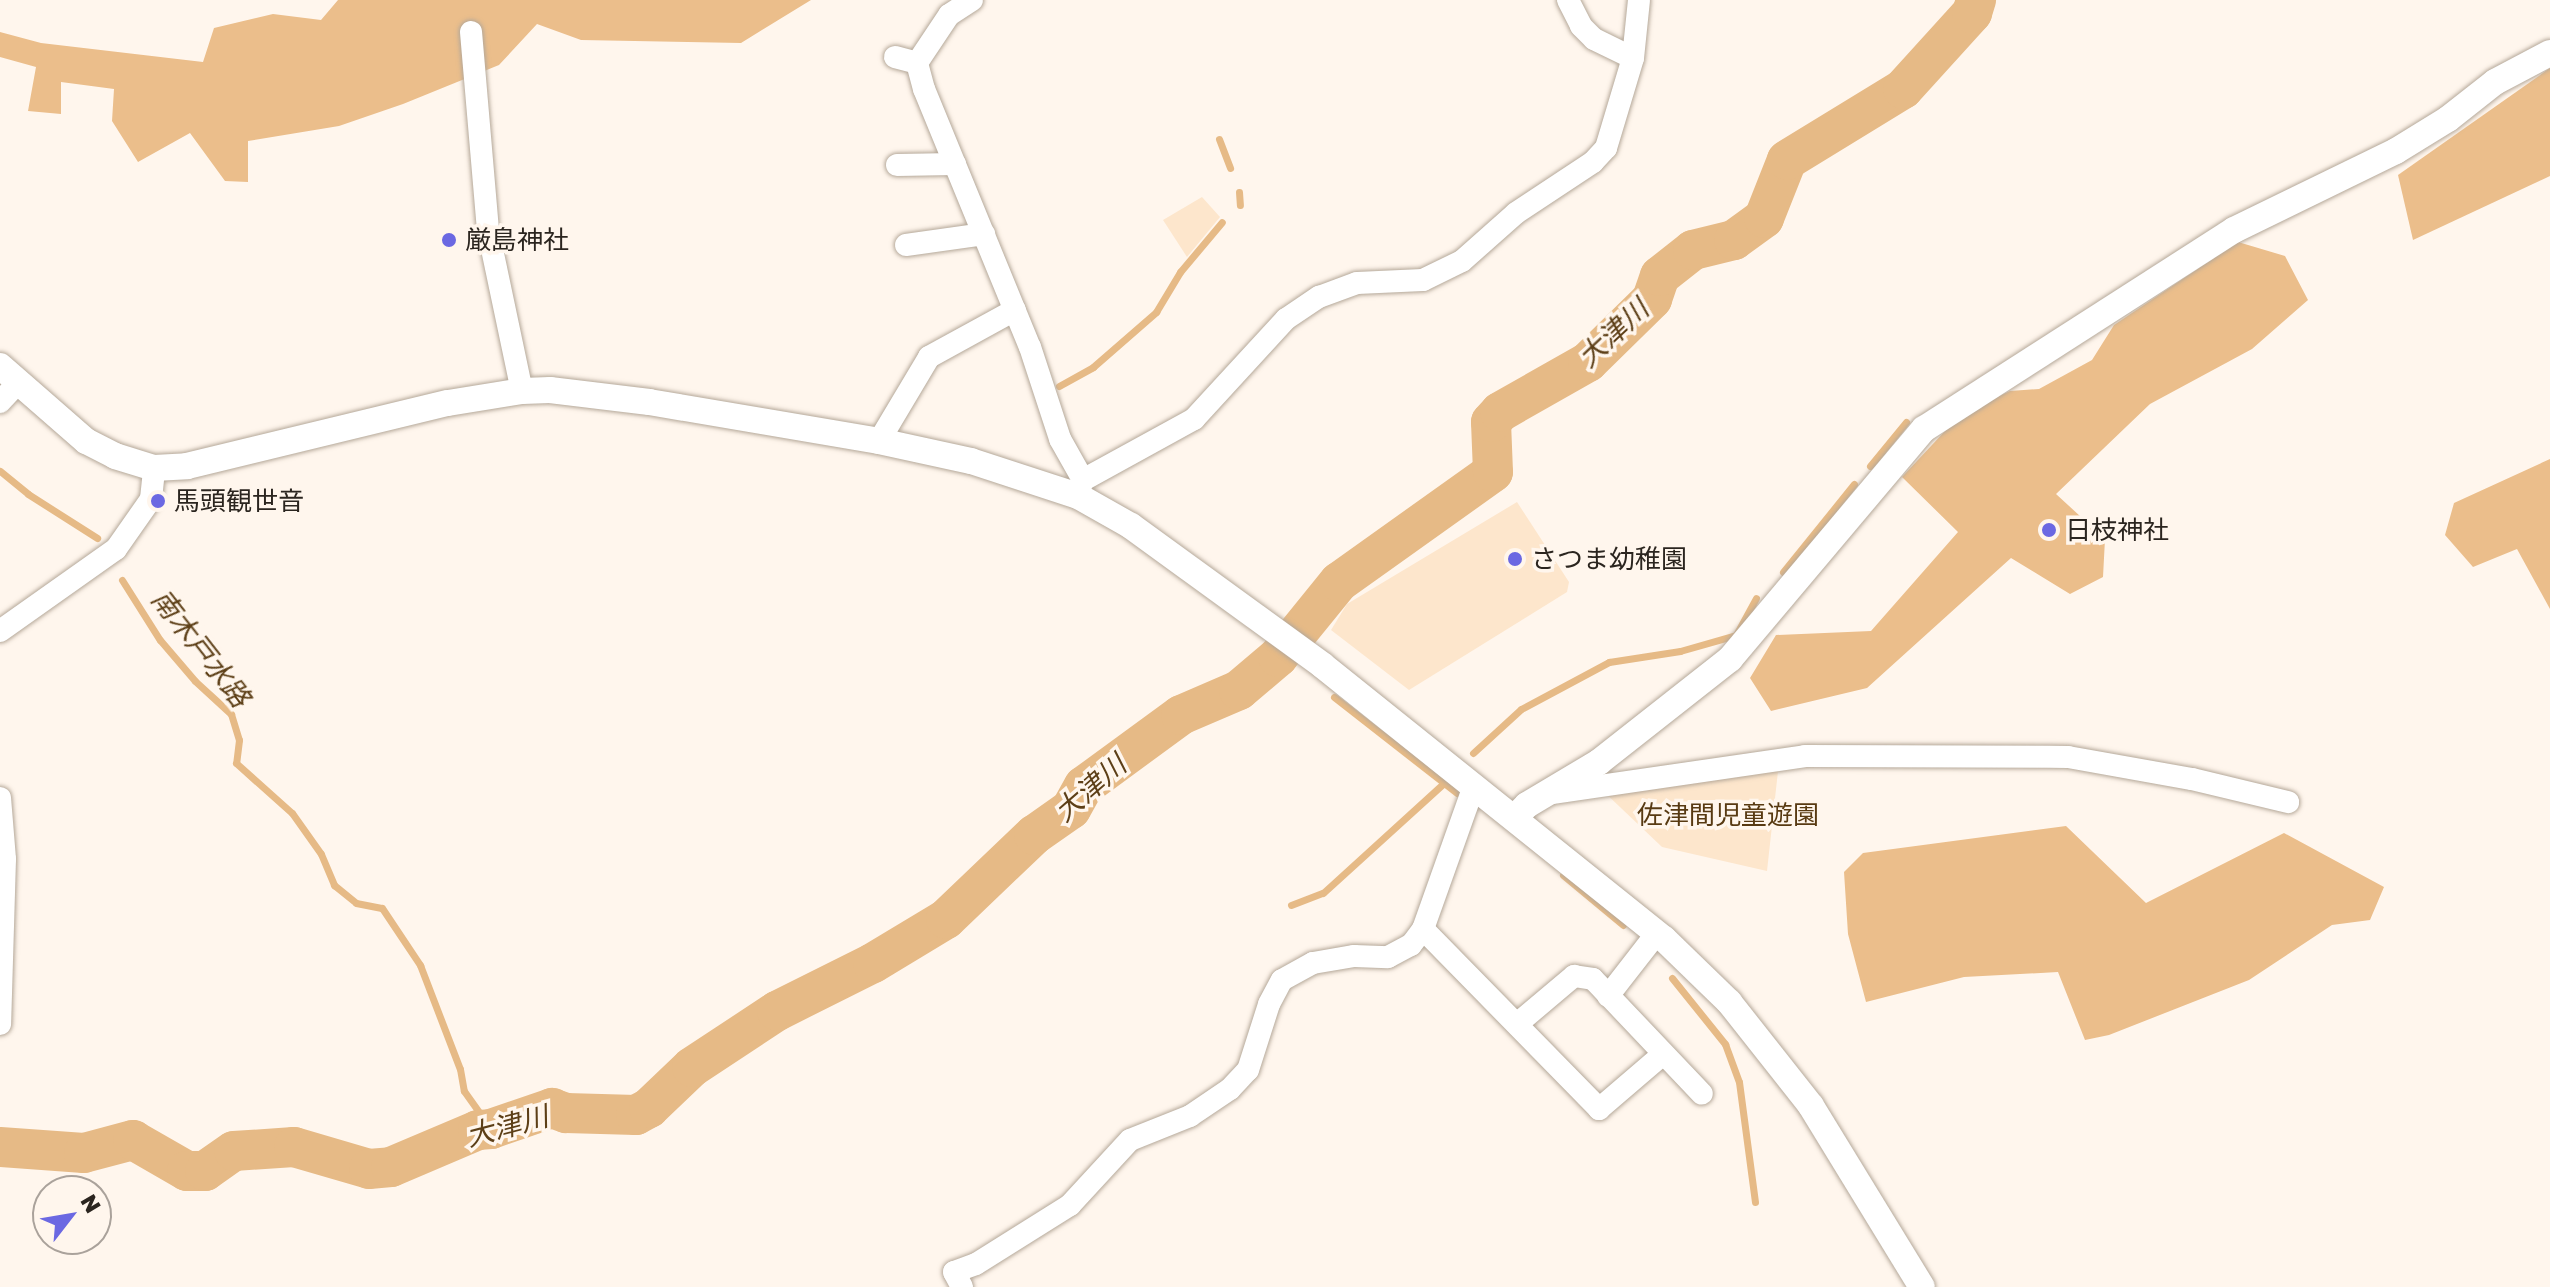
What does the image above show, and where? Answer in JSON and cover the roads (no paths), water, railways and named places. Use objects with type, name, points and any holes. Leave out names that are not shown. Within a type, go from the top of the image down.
[{"type":"street","points":[[972,0],[949,15],[906,60],[955,164],[1015,310],[1080,488]]},
{"type":"street","points":[[1568,0],[1581,26],[1594,39],[1633,58]]},
{"type":"street","points":[[1080,488],[1194,419],[1286,319],[1319,297],[1357,283],[1423,280],[1462,261],[1516,213],[1593,162],[1606,148],[1633,58],[1639,0]]},
{"type":"street","points":[[471,32],[488,230],[522,391]]},
{"type":"street","points":[[1515,817],[1599,762],[1730,659],[1924,429],[2234,230],[2396,151],[2448,119],[2495,82],[2550,53]]},
{"type":"street","points":[[897,165],[955,164]]},
{"type":"street","points":[[906,245],[984,234]]},
{"type":"street","points":[[879,441],[929,357],[1015,310]]},
{"type":"street","points":[[0,402],[9,374],[86,441],[103,451],[154,468],[187,466],[448,403],[522,391],[550,390],[649,402],[879,441],[1080,488],[1322,665],[1657,933],[1729,1002],[1811,1106],[1922,1287]]},
{"type":"street","points":[[0,631],[108,556],[151,499],[154,468]]},
{"type":"street","points":[[1546,794],[1805,756],[2068,757],[2192,779],[2288,802]]},
{"type":"street","points":[[962,1287],[954,1272],[976,1264],[1070,1205],[1130,1140],[1190,1116],[1230,1089],[1248,1070],[1269,1004],[1282,980],[1313,963],[1354,956],[1388,957],[1411,945],[1423,929],[1474,786]]},
{"type":"street","points":[[0,798],[5,859],[0,1024]]},
{"type":"street","points":[[1423,929],[1599,1109],[1662,1055]]},
{"type":"street","points":[[1608,996],[1657,933]]},
{"type":"street","points":[[1517,1024],[1574,976],[1593,979],[1702,1094]]},
{"type":"waterway","name":"大津川","points":[[0,1147],[84,1153],[133,1140],[187,1171],[205,1171],[234,1151],[294,1147],[369,1169],[391,1167],[478,1130],[491,1129],[552,1108],[566,1113],[636,1115],[649,1108],[692,1067],[777,1011],[873,963],[946,919],[1034,835],[1071,809],[1084,786],[1181,715],[1239,690],[1278,657],[1339,582],[1493,472],[1491,422],[1500,412],[1588,362],[1652,299],[1660,276],[1693,250],[1734,240],[1764,218],[1787,160],[1903,89],[1972,13],[1976,0]]},
{"type":"waterway","points":[[1219,139],[1230,168]]},
{"type":"waterway","points":[[1239,192],[1240,205]]},
{"type":"waterway","points":[[1059,386],[1093,367],[1156,312],[1180,272],[1222,222]]},
{"type":"waterway","points":[[1870,466],[1906,422]]},
{"type":"waterway","name":"南木戸水路","points":[[0,471],[28,494],[97,538]]},
{"type":"waterway","points":[[1783,572],[1854,484]]},
{"type":"waterway","name":"南木戸水路","points":[[122,580],[160,640],[195,681],[231,714],[239,740],[236,763],[292,813],[321,854],[334,885],[356,903],[382,908],[420,965],[460,1069],[464,1091],[491,1129]]},
{"type":"waterway","points":[[1473,753],[1521,709],[1609,662],[1680,651],[1736,635],[1756,598]]},
{"type":"waterway","points":[[1334,697],[1457,793]]},
{"type":"waterway","points":[[1291,905],[1323,893],[1444,783]]},
{"type":"waterway","points":[[1563,875],[1623,925]]},
{"type":"waterway","points":[[1672,978],[1725,1044],[1739,1082],[1755,1202]]},
{"type":"place","name":"厳島神社","points":[[449,240]]},
{"type":"place","name":"馬頭観世音","points":[[158,501]]},
{"type":"place","name":"日枝神社","points":[[2049,530]]},
{"type":"place","name":"さつま幼稚園","points":[[1515,559]]},
{"type":"park label","name":"佐津間児童遊園","points":[[1728,815]]}]
